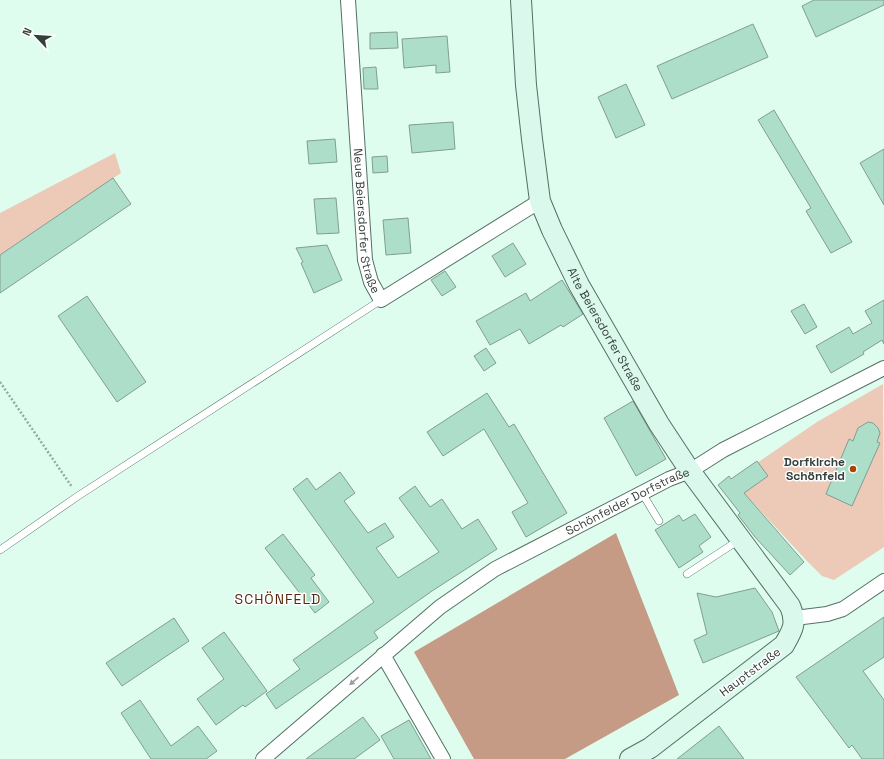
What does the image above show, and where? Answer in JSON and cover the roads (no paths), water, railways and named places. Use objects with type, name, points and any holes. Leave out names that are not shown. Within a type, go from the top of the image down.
[{"type":"main road","name":"Alte Beiersdorfer Straße","points":[[521,0],[526,85],[540,201],[552,230],[579,285],[659,424],[690,471],[790,606],[795,618]]},
{"type":"main road","name":"Hauptstraße","points":[[630,759],[654,754],[784,645],[793,631],[795,618]]},
{"type":"street","name":"Neue Beiersdorfer Straße","points":[[348,0],[365,260],[371,282],[381,300],[540,201]]},
{"type":"street","name":"Schönfelder Dorfstraße","points":[[263,759],[440,607],[495,569],[669,479],[690,471],[723,450],[884,368]]},
{"type":"street","points":[[795,618],[827,614],[843,609],[884,581]]},
{"type":"street","points":[[383,655],[443,759]]},
{"type":"lane","points":[[0,550],[78,496],[381,300]]},
{"type":"lane","points":[[642,493],[659,521]]},
{"type":"lane","points":[[687,574],[740,539]]},
{"type":"place","name":"Dorfkirche Schönfeld","points":[[853,469]]},
{"type":"district","name":"SCHÖNFELD","points":[[278,599]]}]
